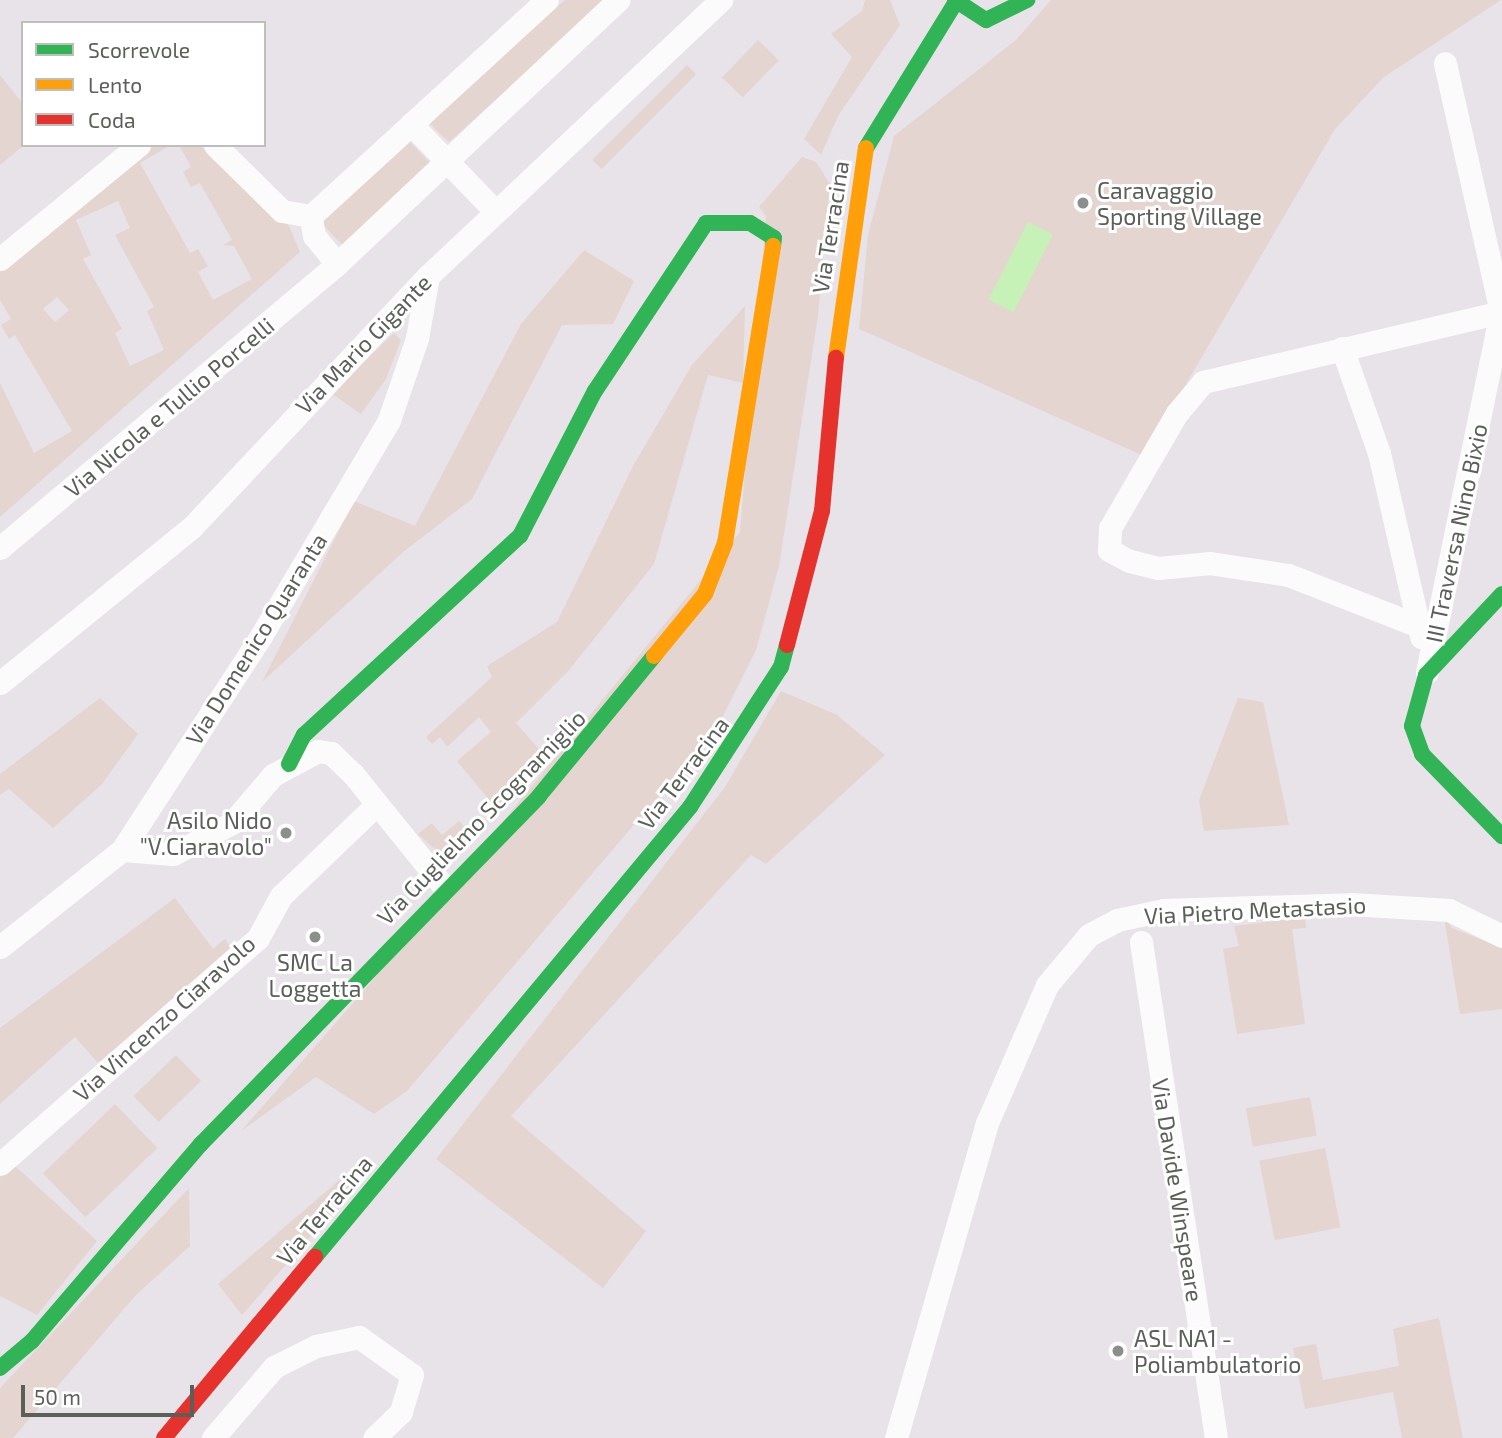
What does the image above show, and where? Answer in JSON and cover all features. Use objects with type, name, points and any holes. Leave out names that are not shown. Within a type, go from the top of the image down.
[{"type":"street","points":[[312,216],[547,0]]},
{"type":"street","name":"Via Nicola e Tullio Porcelli","points":[[0,548],[337,264],[618,0]]},
{"type":"street","name":"Via Mario Gigante","points":[[0,682],[192,527],[428,276],[721,0]]},
{"type":"street","points":[[956,0],[986,20],[1027,0]]},
{"type":"street","name":"Via Terracina","points":[[164,1438],[690,807],[781,667],[822,511],[841,307],[865,150],[956,0]]},
{"type":"street","name":"III Traversa Nino Bixio","points":[[1426,675],[1502,312],[1445,63]]},
{"type":"street","points":[[411,124],[495,211]]},
{"type":"street","points":[[0,259],[137,147]]},
{"type":"street","points":[[217,147],[282,211],[312,216]]},
{"type":"street","points":[[312,216],[314,236],[337,264]]},
{"type":"street","name":"Via Guglielmo Scognamiglio","points":[[0,1368],[32,1340],[132,1217],[444,888],[539,796],[705,594],[725,543],[740,475],[774,238],[750,223],[706,223],[595,391],[520,536],[304,736],[289,764]]},
{"type":"street","name":"Via Domenico Quaranta","points":[[0,947],[122,850],[261,636],[389,420],[417,338],[428,276]]},
{"type":"street","points":[[1419,626],[1288,575],[1210,563],[1158,568],[1109,550],[1110,528],[1177,412],[1203,382],[1502,312]]},
{"type":"street","points":[[1342,348],[1379,453],[1419,626],[1426,675],[1412,726],[1422,754],[1502,836]]},
{"type":"street","points":[[1426,675],[1502,594]]},
{"type":"street","points":[[122,850],[173,854],[232,823],[289,764],[304,754],[331,753],[377,804],[444,888]]},
{"type":"street","name":"Via Vincenzo Ciaravolo","points":[[0,1164],[258,938],[281,896],[377,804]]},
{"type":"street","name":"Via Pietro Metastasio","points":[[896,1438],[987,1123],[1047,985],[1089,935],[1117,920],[1164,910],[1351,904],[1449,910],[1502,936]]},
{"type":"street","name":"Via Davide Winspeare","points":[[1141,942],[1216,1438]]},
{"type":"street","points":[[213,1438],[274,1367],[316,1346],[359,1337],[412,1375],[401,1412],[374,1438]]},
{"type":"shaded area","points":[[565,0],[605,0],[449,142],[427,121]]},
{"type":"shaded area","points":[[865,0],[890,0],[900,25],[838,116],[821,155],[804,139],[852,57],[831,34],[862,11]]},
{"type":"shaded area","name":"Caravaggio Sporting Village","points":[[1051,0],[1501,0],[1384,77],[1335,129],[1144,456],[859,329],[868,235],[894,136],[1016,40]]},
{"type":"shaded area","points":[[758,40],[779,60],[743,98],[722,77]]},
{"type":"shaded area","points":[[687,65],[696,74],[601,169],[592,160]]},
{"type":"shaded area","points":[[0,75],[21,101],[22,147],[0,165]]},
{"type":"shaded area","points":[[407,139],[429,162],[343,245],[321,222]]},
{"type":"shaded area","points":[[145,147],[168,147],[140,163],[190,253],[198,249],[208,266],[198,272],[213,300],[252,279],[234,246],[223,245],[232,240],[200,183],[191,187],[183,172],[191,167],[180,147],[202,147],[289,226],[300,252],[0,517],[0,383],[34,453],[72,431],[15,335],[9,339],[1,325],[11,319],[0,300],[0,259]],"holes":[[[118,201],[130,228],[115,235],[154,307],[147,311],[164,350],[130,366],[115,333],[122,329],[83,259],[91,255],[76,220]],[[57,297],[69,310],[55,322],[43,309]]]},
{"type":"shaded area","points":[[802,157],[816,162],[830,184],[818,316],[779,566],[756,650],[718,726],[407,1091],[374,1114],[316,1077],[241,1131],[368,986],[740,532],[766,216],[759,207]]},
{"type":"shaded area","points":[[1028,222],[1053,235],[1013,312],[989,300]]},
{"type":"shaded area","points":[[584,250],[634,281],[613,324],[562,325],[472,499],[403,552],[262,682],[354,501],[415,526],[521,324]]},
{"type":"shaded area","points":[[745,306],[743,383],[708,375],[654,564],[569,670],[516,723],[549,761],[500,813],[457,761],[491,732],[479,717],[447,747],[440,737],[432,744],[426,737],[492,677],[487,666],[557,622],[633,466],[692,365]]},
{"type":"shaded area","points":[[394,333],[401,340],[386,379],[361,414],[331,393]]},
{"type":"shaded area","points":[[781,691],[837,715],[885,755],[766,864],[751,855],[511,1116],[646,1231],[603,1288],[436,1159],[725,787]]},
{"type":"shaded area","points":[[100,698],[138,734],[102,784],[53,828],[9,789],[0,795],[0,774]]},
{"type":"shaded area","points":[[1238,698],[1263,702],[1289,825],[1204,831],[1199,800]]},
{"type":"shaded area","points":[[459,821],[472,835],[448,861],[418,834],[432,823],[442,835]]},
{"type":"shaded area","points":[[175,898],[213,949],[225,939],[232,949],[98,1063],[75,1037],[0,1104],[0,1028]]},
{"type":"shaded area","points":[[1305,917],[1306,928],[1292,929],[1305,1024],[1237,1034],[1223,949],[1239,946],[1234,926]]},
{"type":"shaded area","points":[[1444,917],[1452,928],[1502,948],[1502,1009],[1460,1014]]},
{"type":"shaded area","points":[[176,1055],[201,1081],[159,1122],[134,1096]]},
{"type":"shaded area","points":[[1310,1097],[1317,1135],[1253,1147],[1246,1108]]},
{"type":"shaded area","points":[[115,1104],[157,1148],[85,1217],[43,1173]]},
{"type":"shaded area","points":[[1325,1148],[1340,1228],[1275,1240],[1259,1161]]},
{"type":"shaded area","points":[[14,1165],[97,1241],[37,1315],[0,1296],[0,1177]]},
{"type":"shaded area","points":[[344,1176],[356,1184],[242,1315],[218,1284]]},
{"type":"shaded area","points":[[189,1188],[190,1246],[136,1295],[13,1438],[0,1438],[0,1388]]},
{"type":"shaded area","points":[[1439,1318],[1463,1438],[1402,1438],[1393,1392],[1305,1409],[1293,1348],[1316,1344],[1323,1380],[1399,1366],[1393,1329]]},
{"type":"traffic: fast","points":[[955,0],[986,20],[1027,0]]},
{"type":"traffic: fast","points":[[866,148],[957,0]]},
{"type":"traffic: fast","points":[[289,764],[304,735],[520,536],[595,391],[706,223],[750,223],[774,238],[773,246]]},
{"type":"traffic: fast","points":[[1502,594],[1426,675],[1412,726],[1422,754],[1502,836]]},
{"type":"traffic: fast","points":[[315,1257],[690,807],[781,667],[787,645]]},
{"type":"traffic: fast","points":[[0,1368],[32,1341],[201,1144],[539,796],[654,656]]},
{"type":"traffic: slow","points":[[836,358],[866,148]]},
{"type":"traffic: slow","points":[[654,656],[705,594],[725,543],[773,246]]},
{"type":"traffic: jam","points":[[787,645],[822,511],[836,358]]},
{"type":"traffic: jam","points":[[164,1438],[315,1257]]},
{"type":"place","name":"Caravaggio Sporting Village","points":[[1083,203]]},
{"type":"place","name":"Asilo Nido \"V.Ciaravolo\"","points":[[286,833]]},
{"type":"place","name":"SMC La Loggetta","points":[[315,937]]},
{"type":"place","name":"ASL NA1 - Poliambulatorio","points":[[1118,1351]]}]
